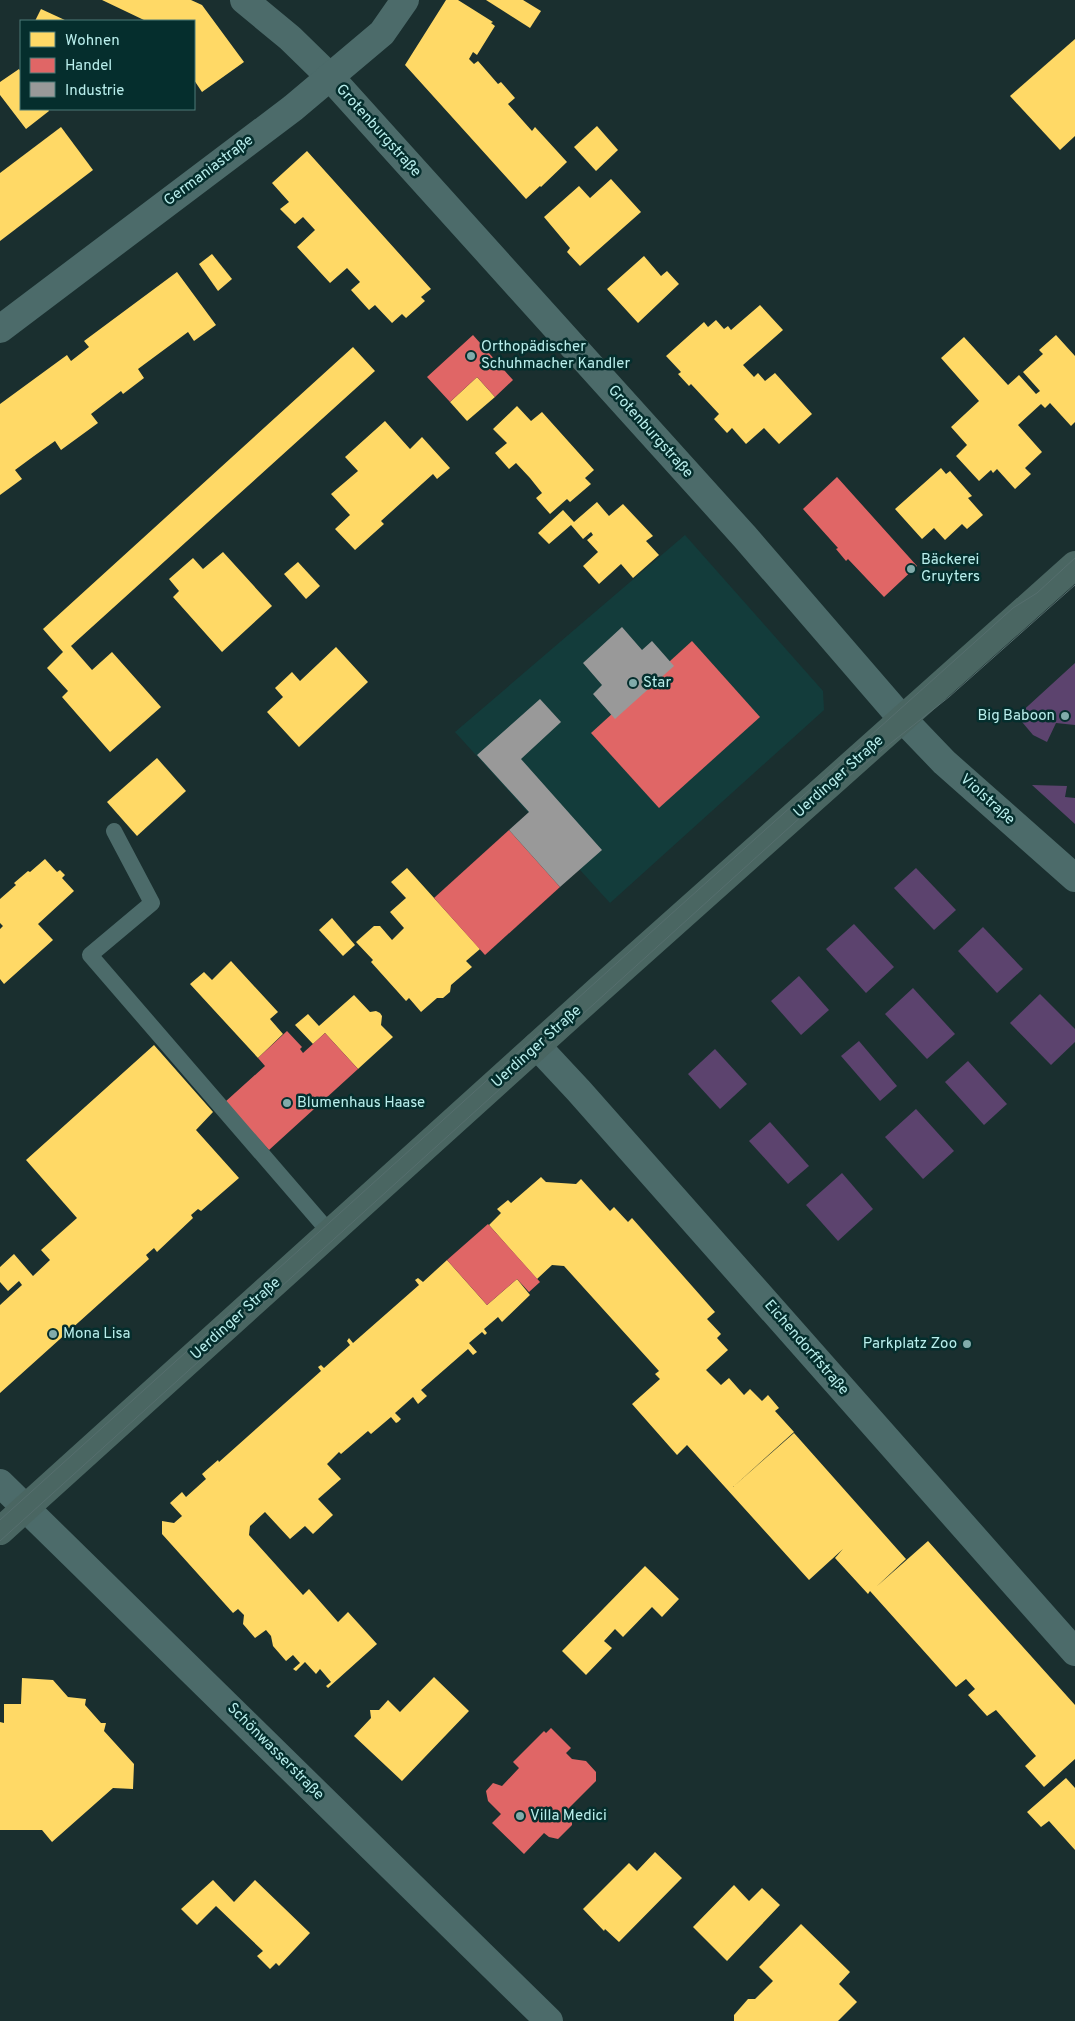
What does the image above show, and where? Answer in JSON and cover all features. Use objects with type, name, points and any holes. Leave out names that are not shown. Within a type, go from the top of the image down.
[{"type":"main road","name":"Uerdinger Straße","points":[[0,1531],[537,1046],[1075,565]]},
{"type":"street","name":"Grotenburgstraße","points":[[244,0],[290,38],[330,77],[745,537],[904,719]]},
{"type":"street","name":"Germaniastraße","points":[[0,329],[293,108],[382,33],[405,0]]},
{"type":"street","name":"Violstraße","points":[[904,719],[944,762],[1075,878]]},
{"type":"street","name":"Eichendorffstraße","points":[[537,1046],[1075,1652]]},
{"type":"street","name":"Schönwasserstraße","points":[[0,1483],[549,2021]]},
{"type":"lane","points":[[114,831],[152,903],[90,955],[330,1234]]},
{"type":"shaded area","points":[[685,535],[823,691],[824,710],[610,903],[455,732]]},
{"type":"shaded area","points":[[1075,663],[1075,725],[1056,723],[1047,742],[1033,735],[1017,716]]},
{"type":"shaded area","points":[[1032,785],[1067,786],[1065,797],[1075,798],[1075,824]]},
{"type":"shaded area","points":[[916,868],[956,910],[934,930],[894,888]]},
{"type":"shaded area","points":[[854,924],[894,967],[866,993],[826,949]]},
{"type":"shaded area","points":[[983,927],[1023,969],[997,993],[958,951]]},
{"type":"shaded area","points":[[799,976],[829,1010],[801,1035],[771,1001]]},
{"type":"shaded area","points":[[913,988],[955,1034],[927,1059],[885,1014]]},
{"type":"shaded area","points":[[1040,994],[1075,1029],[1075,1042],[1051,1065],[1010,1023]]},
{"type":"shaded area","points":[[859,1041],[897,1086],[880,1101],[841,1056]]},
{"type":"shaded area","points":[[715,1049],[747,1084],[720,1109],[688,1074]]},
{"type":"shaded area","points":[[968,1061],[1007,1104],[984,1125],[945,1082]]},
{"type":"shaded area","points":[[916,1109],[954,1151],[923,1179],[885,1137]]},
{"type":"shaded area","points":[[770,1122],[809,1166],[788,1184],[749,1141]]},
{"type":"shaded area","points":[[842,1173],[873,1209],[838,1241],[806,1205]]},
{"type":"building: Wohnen","points":[[102,0],[191,0],[202,5],[244,62],[202,92],[195,82],[195,20],[144,20]]},
{"type":"building: Wohnen","points":[[446,0],[458,0],[493,22],[491,23],[495,26],[477,55],[473,52],[469,59],[474,64],[478,61],[498,84],[501,82],[515,98],[508,104],[532,131],[535,127],[567,162],[526,199],[405,65]]},
{"type":"building: Wohnen","points":[[486,0],[523,0],[541,11],[530,28]]},
{"type":"building: Wohnen","points":[[41,9],[65,20],[36,20]]},
{"type":"building: Wohnen","points":[[1075,39],[1075,136],[1060,150],[1010,96]]},
{"type":"building: Wohnen","points":[[19,69],[20,110],[49,111],[26,129],[0,95],[0,82]]},
{"type":"building: Wohnen","points":[[597,126],[618,150],[596,171],[574,147]]},
{"type":"building: Wohnen","points":[[61,127],[93,170],[0,241],[0,173]]},
{"type":"building: Wohnen","points":[[307,151],[431,289],[421,297],[425,301],[406,318],[402,314],[392,323],[375,305],[369,310],[351,290],[360,282],[347,268],[330,283],[297,247],[315,230],[303,217],[295,224],[280,209],[289,202],[272,183]]},
{"type":"building: Wohnen","points":[[611,179],[641,212],[580,266],[567,252],[570,248],[544,217],[579,186],[590,198]]},
{"type":"building: Wohnen","points":[[212,254],[232,279],[218,291],[199,264]]},
{"type":"building: Wohnen","points":[[644,256],[661,276],[667,271],[679,284],[638,323],[607,289]]},
{"type":"building: Wohnen","points":[[177,272],[216,325],[194,341],[188,332],[138,369],[144,378],[123,394],[121,391],[91,414],[98,423],[61,450],[55,441],[34,456],[15,470],[22,479],[0,495],[0,404],[67,355],[71,361],[89,347],[84,341]]},
{"type":"building: Wohnen","points":[[760,305],[783,330],[743,365],[754,377],[758,373],[765,381],[775,373],[812,414],[779,444],[764,428],[746,444],[732,428],[727,433],[714,419],[719,414],[691,384],[689,386],[678,374],[681,372],[666,356],[704,322],[708,327],[716,320],[724,329],[728,326],[731,330]]},
{"type":"building: Wohnen","points":[[1056,335],[1075,356],[1075,422],[1071,426],[1050,403],[1045,408],[1041,404],[1018,425],[1042,452],[1025,468],[1031,474],[1015,489],[997,469],[993,473],[991,470],[979,481],[956,456],[967,445],[951,427],[979,401],[941,358],[964,337],[1008,385],[1019,375],[1036,394],[1040,391],[1023,372],[1043,354],[1039,350]]},
{"type":"building: Wohnen","points":[[353,347],[375,371],[71,646],[92,670],[112,652],[161,707],[110,752],[62,697],[68,691],[47,668],[63,652],[43,629]]},
{"type":"building: Wohnen","points":[[477,377],[495,397],[467,421],[450,402]]},
{"type":"building: Wohnen","points":[[517,406],[531,421],[542,412],[594,470],[585,478],[591,484],[570,502],[567,499],[550,514],[536,498],[542,493],[530,478],[516,463],[509,469],[495,453],[507,443],[493,429]]},
{"type":"building: Wohnen","points":[[385,421],[410,449],[422,437],[450,468],[437,479],[433,474],[381,521],[384,524],[355,550],[335,529],[350,515],[331,494],[358,471],[345,457]]},
{"type":"building: Wohnen","points":[[941,468],[946,474],[950,471],[972,496],[968,498],[983,515],[967,529],[962,524],[945,540],[934,528],[922,539],[895,509]]},
{"type":"building: Wohnen","points":[[597,502],[609,516],[623,504],[653,536],[646,541],[659,555],[633,578],[621,564],[599,584],[583,566],[598,552],[587,540],[593,535],[591,532],[583,539],[571,525],[549,544],[538,533],[563,510],[574,522]]},
{"type":"building: Wohnen","points":[[223,552],[272,606],[222,652],[173,597],[179,591],[169,579],[193,558],[203,569]]},
{"type":"building: Wohnen","points":[[298,562],[320,586],[306,599],[284,574]]},
{"type":"building: Wohnen","points":[[336,647],[368,682],[299,747],[267,712],[283,697],[275,688],[292,672],[300,681]]},
{"type":"building: Wohnen","points":[[157,758],[186,791],[137,836],[107,802]]},
{"type":"building: Wohnen","points":[[45,859],[57,872],[60,870],[65,875],[62,878],[74,891],[38,924],[53,940],[4,984],[0,979],[0,929],[3,926],[0,923],[0,899],[16,885],[14,883]]},
{"type":"building: Wohnen","points":[[407,868],[480,949],[466,961],[472,967],[451,985],[450,992],[443,998],[437,998],[421,1012],[409,998],[406,1001],[356,942],[374,926],[380,926],[392,940],[404,928],[390,912],[406,898],[391,882]]},
{"type":"building: Wohnen","points":[[332,918],[355,945],[343,956],[319,930]]},
{"type":"building: Wohnen","points":[[231,961],[278,1012],[270,1019],[283,1034],[258,1058],[190,984],[204,972],[212,980]]},
{"type":"building: Wohnen","points":[[354,995],[370,1012],[376,1011],[380,1013],[382,1016],[381,1025],[393,1037],[358,1069],[325,1033],[313,1044],[295,1025],[308,1014],[319,1026]]},
{"type":"building: Wohnen","points":[[154,1045],[213,1112],[196,1130],[239,1178],[201,1211],[198,1209],[191,1215],[193,1218],[157,1252],[154,1248],[146,1255],[149,1259],[0,1393],[0,1305],[22,1285],[19,1281],[8,1291],[0,1282],[0,1267],[14,1254],[33,1276],[50,1260],[41,1250],[77,1218],[26,1160]]},
{"type":"building: Wohnen","points":[[541,1177],[546,1182],[576,1184],[581,1179],[610,1211],[614,1207],[628,1222],[632,1218],[715,1312],[707,1319],[721,1334],[717,1338],[728,1350],[706,1370],[721,1385],[729,1378],[744,1395],[750,1389],[762,1401],[768,1395],[779,1408],[775,1411],[794,1432],[733,1487],[794,1433],[906,1559],[876,1587],[928,1541],[1075,1705],[1075,1759],[1044,1787],[1025,1766],[1036,1756],[996,1710],[987,1716],[968,1695],[975,1689],[966,1679],[956,1687],[870,1591],[868,1594],[835,1558],[843,1549],[809,1580],[687,1445],[677,1455],[632,1404],[660,1379],[655,1374],[659,1371],[564,1266],[552,1265],[537,1279],[489,1225],[501,1213],[497,1209],[508,1200],[511,1203]]},
{"type":"building: Wohnen","points":[[447,1260],[487,1305],[517,1279],[530,1295],[502,1322],[498,1317],[484,1329],[487,1333],[485,1335],[482,1332],[469,1343],[477,1352],[473,1355],[468,1349],[421,1390],[427,1396],[418,1404],[413,1397],[395,1413],[401,1419],[398,1422],[396,1423],[391,1417],[371,1434],[368,1431],[341,1454],[339,1452],[327,1464],[341,1479],[318,1499],[333,1515],[313,1534],[305,1526],[290,1539],[265,1512],[250,1526],[249,1535],[303,1595],[309,1589],[338,1622],[348,1612],[377,1644],[328,1688],[326,1686],[331,1682],[320,1669],[316,1674],[305,1662],[296,1671],[293,1669],[300,1663],[293,1655],[286,1661],[273,1646],[271,1636],[266,1630],[255,1638],[243,1624],[244,1615],[238,1609],[233,1613],[162,1534],[162,1521],[174,1523],[182,1516],[170,1503],[182,1492],[186,1497],[206,1479],[202,1474],[218,1460],[219,1462],[321,1371],[318,1367],[321,1365],[324,1368],[350,1345],[347,1341],[349,1338],[353,1343],[419,1285],[415,1280],[418,1278],[423,1282]]},
{"type":"building: Wohnen","points":[[645,1566],[679,1599],[662,1617],[652,1607],[623,1637],[615,1629],[604,1641],[612,1648],[586,1675],[562,1651]]},
{"type":"building: Wohnen","points":[[434,1677],[469,1711],[402,1781],[354,1736],[371,1718],[370,1710],[379,1710],[388,1700],[400,1712]]},
{"type":"building: Wohnen","points":[[22,1678],[53,1680],[68,1697],[86,1699],[85,1705],[101,1723],[106,1723],[104,1731],[134,1764],[133,1789],[113,1788],[52,1842],[42,1830],[0,1830],[0,1722],[4,1723],[4,1704],[21,1704]]},
{"type":"building: Wohnen","points":[[1066,1778],[1075,1788],[1075,1850],[1049,1821],[1041,1827],[1027,1812]]},
{"type":"building: Wohnen","points":[[655,1852],[682,1878],[619,1942],[605,1929],[604,1931],[583,1909],[629,1863],[637,1871]]},
{"type":"building: Wohnen","points":[[213,1880],[234,1902],[255,1880],[310,1933],[279,1966],[276,1963],[270,1969],[257,1956],[263,1951],[216,1906],[197,1925],[181,1909]]},
{"type":"building: Wohnen","points":[[734,1885],[749,1901],[762,1888],[780,1905],[727,1961],[693,1927]]},
{"type":"building: Wohnen","points":[[801,1924],[850,1972],[839,1984],[857,2002],[838,2021],[734,2021],[734,2015],[748,1999],[755,1999],[773,1981],[759,1967]]},
{"type":"building: Handel","name":"Orthopädischer Schuhmacher Kandler","points":[[473,335],[513,380],[495,397],[477,377],[450,402],[427,377]]},
{"type":"building: Handel","points":[[837,477],[917,566],[884,597],[848,559],[846,561],[836,549],[838,548],[803,509]]},
{"type":"building: Handel","points":[[692,641],[760,717],[659,808],[591,733]]},
{"type":"building: Handel","points":[[509,830],[560,887],[485,955],[434,898]]},
{"type":"building: Handel","points":[[287,1031],[302,1047],[300,1049],[303,1053],[325,1033],[358,1069],[269,1150],[225,1102],[265,1066],[258,1058]]},
{"type":"building: Handel","points":[[488,1224],[540,1282],[529,1292],[517,1279],[487,1305],[447,1260]]},
{"type":"building: Handel","points":[[551,1728],[571,1748],[566,1753],[572,1759],[586,1761],[596,1772],[596,1781],[567,1810],[572,1814],[572,1825],[558,1839],[549,1837],[544,1833],[524,1854],[492,1823],[501,1814],[488,1801],[486,1791],[493,1783],[502,1786],[519,1768],[513,1762],[544,1731],[546,1733]]},
{"type":"building: Industrie","points":[[622,627],[642,650],[652,641],[674,666],[615,719],[593,694],[602,685],[583,663]]},
{"type":"building: Industrie","points":[[540,699],[561,722],[521,759],[602,850],[560,887],[509,830],[529,812],[477,755]]},
{"type":"tram line","points":[[0,1520],[1013,608],[1037,593],[1075,558]]},
{"type":"tram line","points":[[0,1541],[824,796],[949,697],[1075,585]]},
{"type":"place","name":"Orthopädischer Schuhmacher Kandler","points":[[471,356]]},
{"type":"place","name":"Bäckerei Gruyters","points":[[911,569]]},
{"type":"place","name":"Star","points":[[633,683]]},
{"type":"place","name":"Big Baboon","points":[[1065,716]]},
{"type":"place","name":"Blumenhaus Haase","points":[[287,1103]]},
{"type":"place","name":"Mona Lisa","points":[[53,1334]]},
{"type":"place","name":"Parkplatz Zoo","points":[[967,1344]]},
{"type":"place","name":"Villa Medici","points":[[520,1816]]}]
